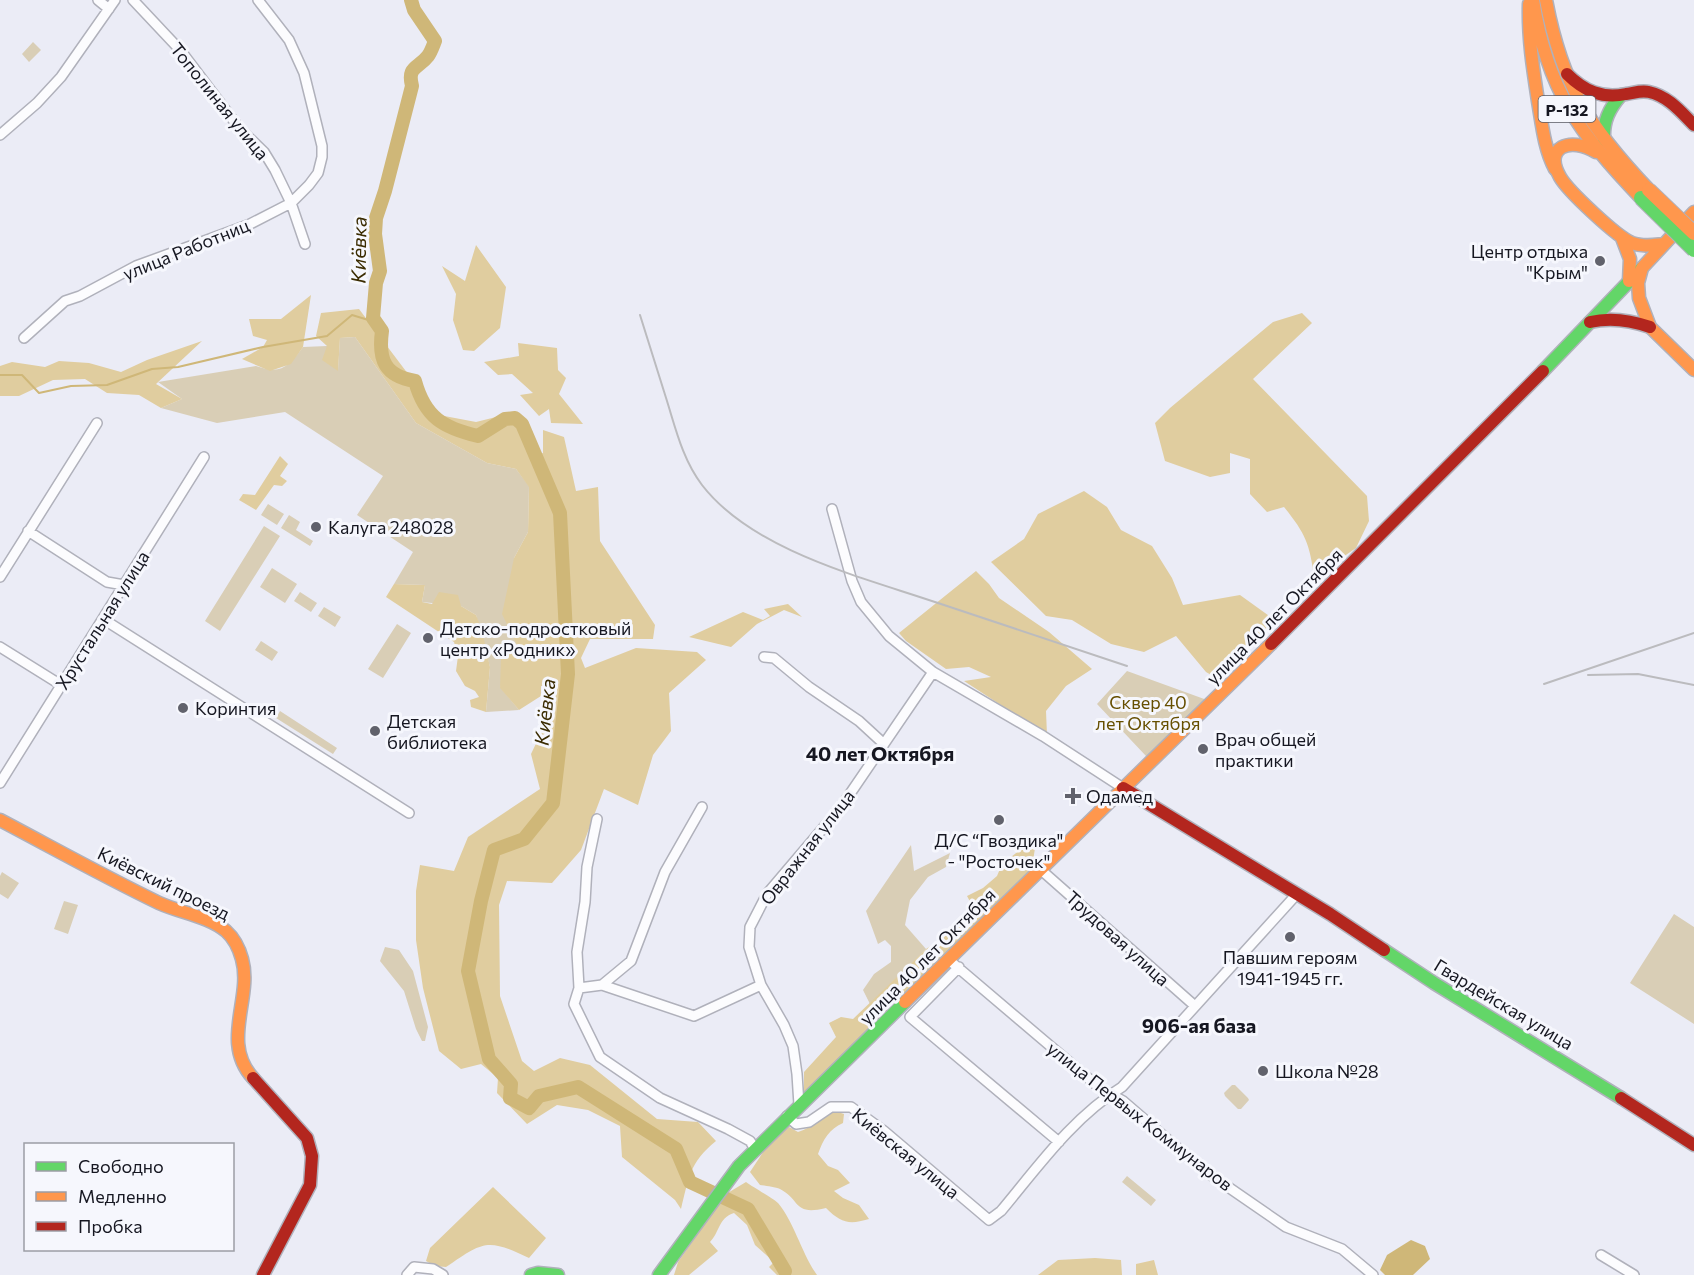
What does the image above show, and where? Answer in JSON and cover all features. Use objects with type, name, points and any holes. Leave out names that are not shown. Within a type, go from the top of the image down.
[{"type":"main road","name":"Р-132","points":[[1531,0],[1552,78],[1568,110],[1694,250]]},
{"type":"main road","points":[[1531,0],[1528,23],[1530,51],[1550,159],[1560,176],[1622,238],[1631,262],[1628,282]]},
{"type":"main road","name":"Р-132","points":[[1546,0],[1556,49],[1564,71],[1600,147]]},
{"type":"main road","points":[[1564,71],[1584,90],[1594,94],[1621,95],[1649,92],[1661,96],[1694,125]]},
{"type":"main road","points":[[1560,176],[1557,155],[1561,148],[1573,141],[1600,147],[1604,119],[1609,108],[1621,95]]},
{"type":"main road","name":"Р-132","points":[[1645,194],[1694,233]]},
{"type":"main road","name":"улица 40 лет Октября","points":[[660,1274],[734,1173],[787,1116],[954,963],[1040,869],[1322,594],[1590,322],[1694,212]]},
{"type":"main road","points":[[1622,238],[1643,246],[1664,244]]},
{"type":"main road","points":[[1642,268],[1638,291],[1650,327],[1694,370]]},
{"type":"main road","points":[[1590,322],[1605,318],[1619,319],[1650,327]]},
{"type":"main road","name":"Гвардейская улица","points":[[1123,788],[1296,896],[1330,914],[1434,984],[1579,1071],[1694,1145]]},
{"type":"main road","name":"Киёвский проезд","points":[[0,820],[162,904],[214,923],[227,932],[237,944],[243,961],[244,978],[237,1028],[239,1051],[248,1073],[307,1138],[312,1156],[310,1185],[263,1275]]},
{"type":"main road","points":[[531,1275],[538,1273],[558,1275]]},
{"type":"street","points":[[98,0],[109,9]]},
{"type":"street","points":[[0,135],[37,103],[61,77],[115,0]]},
{"type":"street","name":"Тополиная улица","points":[[133,0],[181,51],[240,129],[264,152],[291,202],[305,244]]},
{"type":"street","name":"улица Работниц","points":[[24,338],[65,301],[80,296],[136,266],[248,225],[291,202],[309,185],[318,172],[322,158],[322,146],[304,73],[289,40],[258,0]]},
{"type":"street","points":[[0,577],[97,423]]},
{"type":"street","name":"Хрустальная улица","points":[[0,783],[204,457]]},
{"type":"street","points":[[832,509],[852,581],[861,602],[889,636],[933,672],[1044,736],[1123,788]]},
{"type":"street","points":[[28,531],[107,582],[124,585]]},
{"type":"street","points":[[103,619],[408,813]]},
{"type":"street","points":[[0,647],[61,685]]},
{"type":"street","points":[[764,657],[774,658],[809,687],[859,721],[884,744]]},
{"type":"street","name":"Овражная улица","points":[[799,1106],[793,1046],[761,985],[749,946],[750,927],[767,894],[841,807],[933,672]]},
{"type":"street","points":[[602,986],[630,961],[665,872],[702,807]]},
{"type":"street","points":[[597,819],[587,867],[585,902],[577,952],[579,988],[574,1004],[600,1057],[660,1098],[728,1129],[750,1141],[755,1149]]},
{"type":"street","name":"Трудовая улица","points":[[1040,869],[1195,1006]]},
{"type":"street","points":[[954,963],[910,1017],[1059,1142],[1110,1094],[1122,1087],[1296,896]]},
{"type":"street","name":"улица Первых Коммунаров","points":[[954,963],[1101,1089],[1123,1101],[1202,1169],[1286,1227],[1342,1249],[1373,1275]]},
{"type":"street","points":[[579,988],[602,986],[694,1016],[761,985]]},
{"type":"street","name":"Киёвская улица","points":[[787,1116],[796,1124],[809,1122],[831,1107],[851,1107],[884,1131],[989,1220],[1000,1212],[1059,1142]]},
{"type":"street","points":[[1601,1255],[1634,1275]]},
{"type":"street","points":[[407,1275],[414,1267],[433,1269],[443,1275]]},
{"type":"green space","points":[[33,42],[41,50],[29,62],[22,54]]},
{"type":"green space","points":[[355,337],[416,423],[487,463],[516,469],[529,486],[528,532],[514,558],[519,649],[500,687],[519,710],[486,712],[490,667],[476,615],[461,606],[422,602],[425,585],[394,584],[413,552],[357,515],[383,476],[285,412],[217,423],[161,408],[182,399],[158,382],[256,366],[272,370],[278,369],[293,360],[303,347],[327,346],[338,370],[340,338]]},
{"type":"green space","points":[[268,504],[284,514],[277,525],[261,515]]},
{"type":"green space","points":[[289,515],[300,522],[296,530],[313,541],[310,546],[281,528]]},
{"type":"green space","points":[[264,526],[280,536],[220,631],[205,621]]},
{"type":"green space","points":[[272,568],[297,584],[285,603],[260,587]]},
{"type":"green space","points":[[300,592],[317,603],[311,612],[294,601]]},
{"type":"green space","points":[[324,607],[341,617],[335,627],[318,616]]},
{"type":"green space","points":[[397,624],[411,633],[383,678],[368,669]]},
{"type":"green space","points":[[261,641],[278,652],[272,661],[255,650]]},
{"type":"green space","name":"Сквер 40 лет Октября","points":[[1127,671],[1207,700],[1148,756],[1097,704]]},
{"type":"green space","points":[[280,711],[337,748],[333,754],[276,718]]},
{"type":"green space","points":[[911,845],[914,871],[950,853],[946,867],[928,877],[910,900],[905,925],[926,949],[870,1004],[863,990],[874,974],[891,962],[891,946],[885,940],[878,944],[866,911]]},
{"type":"green space","points":[[2,872],[19,883],[8,899],[0,894]]},
{"type":"green space","points":[[64,901],[78,905],[68,934],[54,929]]},
{"type":"green space","points":[[1674,914],[1694,927],[1694,1024],[1630,983]]},
{"type":"green space","points":[[385,947],[399,950],[413,971],[428,1027],[425,1041],[422,1041],[416,1029],[404,991],[380,961]]},
{"type":"green space","points":[[1235,1085],[1249,1100],[1241,1109],[1238,1109],[1225,1096],[1224,1093]]},
{"type":"green space","points":[[1127,1176],[1156,1200],[1151,1206],[1122,1182]]},
{"type":"shaded area","points":[[476,245],[506,287],[500,328],[474,351],[463,350],[453,320],[456,294],[442,266],[465,281]]},
{"type":"shaded area","points":[[311,295],[303,347],[291,364],[270,371],[242,359],[263,347],[267,340],[253,336],[249,319],[281,319]]},
{"type":"shaded area","points":[[359,309],[439,415],[476,422],[512,413],[535,455],[543,453],[543,430],[564,437],[576,491],[598,487],[600,541],[655,625],[653,639],[590,639],[581,658],[585,668],[636,648],[697,652],[706,660],[669,693],[671,731],[653,755],[638,805],[604,789],[581,850],[552,883],[507,881],[499,905],[500,996],[522,1061],[534,1071],[560,1058],[590,1065],[657,1119],[698,1122],[716,1141],[695,1164],[688,1180],[681,1209],[675,1200],[622,1157],[620,1126],[588,1110],[557,1105],[527,1124],[497,1093],[498,1078],[481,1064],[461,1069],[439,1051],[423,988],[416,940],[416,891],[420,865],[454,871],[468,837],[540,789],[531,754],[555,704],[551,687],[541,686],[541,696],[519,710],[500,688],[501,657],[519,649],[502,614],[514,558],[528,532],[529,487],[516,469],[487,463],[416,423],[355,337],[340,338],[338,371],[322,360],[327,346],[316,336],[321,313]]},
{"type":"shaded area","points":[[1302,313],[1312,323],[1253,379],[1367,496],[1369,521],[1356,548],[1314,577],[1311,556],[1305,539],[1291,516],[1284,507],[1267,512],[1250,494],[1250,459],[1230,453],[1230,473],[1210,477],[1165,461],[1155,423],[1273,322]]},
{"type":"shaded area","points":[[202,341],[156,384],[182,399],[161,408],[139,395],[107,393],[85,379],[53,380],[19,396],[0,396],[0,366],[12,362],[45,367],[59,361],[89,363],[121,372],[147,360]]},
{"type":"shaded area","points":[[518,343],[557,348],[558,370],[566,378],[559,394],[583,424],[551,423],[549,409],[539,416],[520,395],[533,393],[512,374],[498,375],[484,362],[519,356]]},
{"type":"shaded area","points":[[280,456],[288,464],[280,476],[287,481],[282,486],[274,485],[256,510],[239,500],[243,494],[255,495]]},
{"type":"shaded area","points":[[1084,491],[1107,507],[1121,530],[1152,546],[1172,578],[1183,605],[1240,595],[1276,621],[1218,679],[1206,672],[1176,636],[1144,652],[1111,644],[1072,620],[1046,616],[991,562],[1024,539],[1038,514]]},
{"type":"shaded area","points":[[976,571],[999,598],[1049,632],[1092,669],[1066,686],[1046,711],[1047,735],[964,681],[991,677],[969,667],[946,669],[906,641],[899,633]]},
{"type":"shaded area","points":[[394,584],[425,585],[422,602],[432,604],[439,592],[458,595],[461,606],[476,615],[482,630],[490,667],[486,712],[471,707],[470,700],[479,697],[475,691],[465,686],[456,671],[458,656],[454,642],[386,597]]},
{"type":"shaded area","points":[[788,604],[802,617],[784,610],[757,624],[731,647],[689,637],[743,612],[763,620],[770,616],[764,609]]},
{"type":"shaded area","points":[[1029,843],[1035,848],[1032,868],[804,1093],[804,1072],[836,1037],[829,1023],[841,1017],[853,1019],[926,949],[944,937],[974,909],[967,896],[983,888],[997,876],[1002,864]]},
{"type":"shaded area","points":[[835,1111],[844,1114],[843,1123],[827,1135],[818,1154],[828,1166],[838,1170],[850,1183],[834,1191],[859,1205],[869,1219],[851,1222],[841,1220],[826,1208],[808,1210],[802,1208],[780,1189],[760,1185],[750,1172],[769,1143],[789,1127],[798,1132]]},
{"type":"shaded area","points":[[746,1182],[778,1203],[789,1219],[817,1275],[777,1275],[769,1267],[774,1262],[755,1245],[747,1225],[734,1213],[725,1218],[710,1242],[718,1251],[689,1275],[674,1275],[678,1262],[726,1194]]},
{"type":"shaded area","points":[[493,1187],[546,1238],[529,1258],[504,1247],[486,1245],[478,1247],[446,1267],[435,1266],[426,1261],[430,1248]]},
{"type":"shaded area","points":[[1411,1240],[1425,1246],[1430,1259],[1413,1275],[1385,1275],[1380,1270],[1387,1255]]},
{"type":"shaded area","points":[[1095,1258],[1121,1260],[1122,1275],[1038,1275],[1058,1260]]},
{"type":"shaded area","points":[[1154,1260],[1158,1275],[1136,1275],[1136,1264]]},
{"type":"waterway","name":"Киёвка","points":[[411,0],[414,10],[435,41],[428,56],[412,71],[412,86],[376,218],[375,234],[380,271],[376,283],[373,318],[382,331],[383,358],[390,371],[405,379],[415,381],[419,394],[430,413],[446,425],[478,436],[505,419],[515,418],[522,424],[560,513],[568,674],[553,803],[524,839],[494,850],[481,901],[468,971],[489,1059],[511,1084],[510,1098],[529,1108],[539,1096],[578,1087],[676,1149],[690,1182],[748,1209],[785,1271]]},
{"type":"waterway","points":[[0,375],[22,375],[39,393],[71,386],[107,385],[152,369],[178,367],[263,347],[327,336],[352,315],[375,322]]},
{"type":"railway","points":[[640,315],[677,434],[695,475],[724,508],[750,528],[779,544],[843,572],[1127,666]]},
{"type":"railway","points":[[1544,684],[1694,633]]},
{"type":"railway","points":[[1588,675],[1638,674],[1694,685]]},
{"type":"traffic: fast","points":[[1604,140],[1608,116],[1621,95]]},
{"type":"traffic: fast","points":[[1641,198],[1694,250]]},
{"type":"traffic: fast","points":[[1543,371],[1642,268]]},
{"type":"traffic: fast","points":[[1384,950],[1621,1098]]},
{"type":"traffic: fast","points":[[659,1275],[739,1166],[905,1002]]},
{"type":"traffic: fast","points":[[531,1275],[538,1273],[558,1275]]},
{"type":"traffic: slow","points":[[1533,0],[1547,60],[1569,108],[1583,131],[1641,198]]},
{"type":"traffic: slow","points":[[1546,0],[1561,57],[1581,104],[1610,146],[1649,190]]},
{"type":"traffic: slow","points":[[1529,4],[1530,41],[1542,127],[1555,169]]},
{"type":"traffic: slow","points":[[1596,152],[1577,145],[1562,147],[1557,152],[1556,167],[1565,184],[1593,213],[1625,239],[1640,245],[1664,244]]},
{"type":"traffic: slow","points":[[1649,190],[1694,233]]},
{"type":"traffic: slow","points":[[1694,212],[1642,268],[1638,283],[1639,298],[1650,327],[1694,370]]},
{"type":"traffic: slow","points":[[1622,238],[1630,259],[1629,281]]},
{"type":"traffic: slow","points":[[905,1002],[1271,644]]},
{"type":"traffic: slow","points":[[0,820],[139,893],[211,922],[229,934],[240,951],[244,974],[238,1035],[239,1050],[253,1078]]},
{"type":"traffic: jam","points":[[1567,74],[1580,85],[1601,94],[1617,95],[1643,91],[1656,94],[1674,105],[1694,125]]},
{"type":"traffic: jam","points":[[1590,322],[1620,320],[1650,327]]},
{"type":"traffic: jam","points":[[1271,644],[1543,371]]},
{"type":"traffic: jam","points":[[1123,788],[1330,914],[1384,950]]},
{"type":"traffic: jam","points":[[253,1078],[307,1138],[312,1156],[310,1185],[263,1275]]},
{"type":"traffic: jam","points":[[1621,1098],[1694,1145]]},
{"type":"place","name":"Центр отдыха \"Крым\"","points":[[1600,261]]},
{"type":"place","name":"Калуга 248028","points":[[316,527]]},
{"type":"place","name":"Детско-подростковый центр «Родник»","points":[[428,638]]},
{"type":"place","name":"Коринтия","points":[[183,708]]},
{"type":"place","name":"Детская библиотека","points":[[375,731]]},
{"type":"place","name":"Врач общей практики","points":[[1203,749]]},
{"type":"place","name":"Одамед","points":[[1073,796]]},
{"type":"place","name":"Д/С “Гвоздика\" - \"Росточек\"","points":[[999,820]]},
{"type":"place","name":"Павшим героям 1941-1945 гг.","points":[[1290,937]]},
{"type":"place","name":"Школа №28","points":[[1263,1071]]},
{"type":"district","name":"40 лет Октября","points":[[880,753]]},
{"type":"district","name":"906-ая база","points":[[1199,1025]]}]
